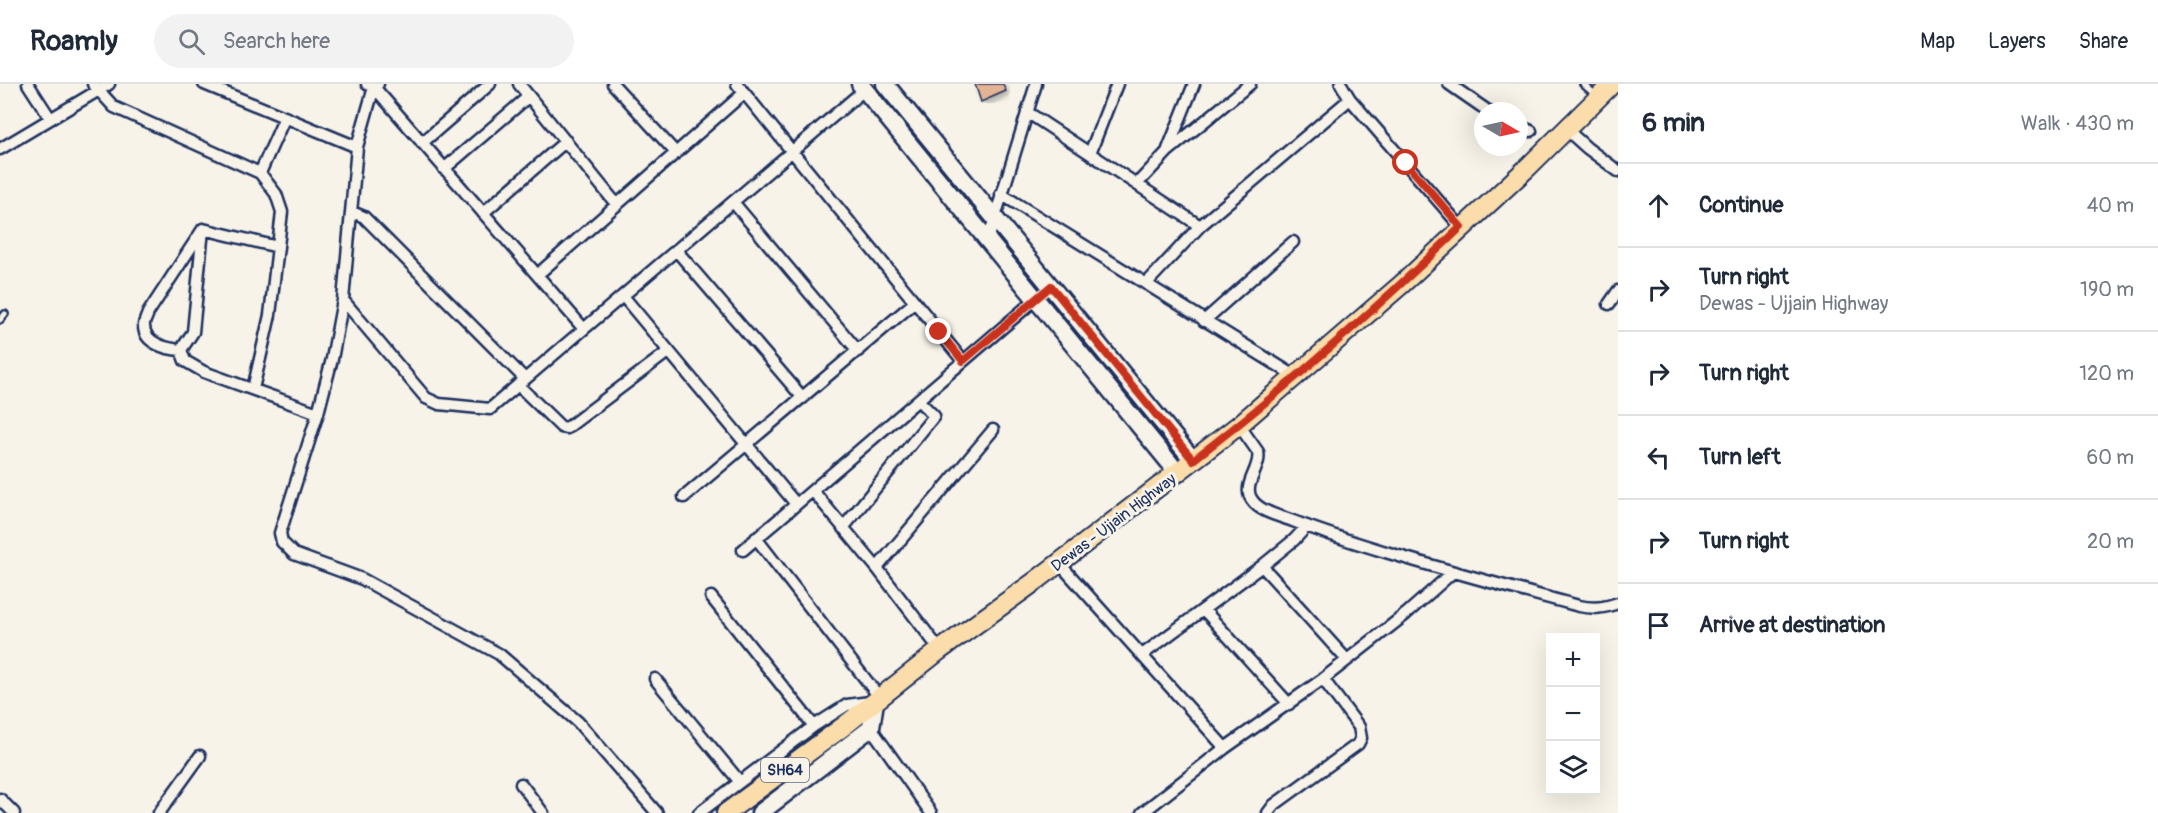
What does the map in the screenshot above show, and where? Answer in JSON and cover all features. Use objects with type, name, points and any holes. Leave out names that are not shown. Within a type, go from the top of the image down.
[{"type":"main road","name":"Dewas - Ujjain Highway","points":[[726,813],[1239,425],[1402,284],[1526,169],[1612,84]]},
{"type":"street","points":[[28,84],[50,118]]},
{"type":"street","points":[[0,149],[95,88],[109,84]]},
{"type":"street","points":[[204,84],[226,88],[285,117],[357,147]]},
{"type":"street","points":[[422,143],[490,84]]},
{"type":"street","points":[[519,84],[618,205]]},
{"type":"street","points":[[613,84],[676,153]]},
{"type":"street","points":[[885,84],[1193,460]]},
{"type":"street","points":[[988,240],[1036,84]]},
{"type":"street","points":[[1090,153],[1117,84]]},
{"type":"street","points":[[1167,152],[1194,84]]},
{"type":"street","points":[[1137,184],[1167,152],[1250,84]]},
{"type":"street","points":[[1341,84],[1350,99],[1461,227]]},
{"type":"street","points":[[1449,84],[1475,102]]},
{"type":"street","points":[[373,85],[584,329]]},
{"type":"street","points":[[373,85],[357,147],[343,300],[332,359],[318,413],[280,533],[282,542],[294,554],[362,579],[499,654],[578,722],[657,813]]},
{"type":"street","points":[[343,300],[426,398],[439,404],[490,409],[793,151],[865,86],[1178,473]]},
{"type":"street","points":[[95,88],[114,107],[260,173],[276,194],[282,212],[270,315],[253,389]]},
{"type":"street","points":[[537,275],[676,153],[741,88],[963,361]]},
{"type":"street","points":[[444,169],[529,96]]},
{"type":"street","points":[[1146,284],[1200,226],[1350,99]]},
{"type":"street","points":[[1027,112],[1200,226]]},
{"type":"street","points":[[260,173],[285,117]]},
{"type":"street","points":[[1566,129],[1618,171]]},
{"type":"street","points":[[483,213],[566,141]]},
{"type":"street","points":[[1001,194],[1295,376]]},
{"type":"street","points":[[733,202],[858,351]]},
{"type":"street","points":[[352,212],[364,217],[522,382],[561,427],[567,429],[669,351]]},
{"type":"street","points":[[203,229],[278,247]]},
{"type":"street","points":[[181,350],[167,349],[156,344],[146,334],[143,326],[148,313],[203,229]]},
{"type":"street","points":[[181,350],[193,332],[203,229]]},
{"type":"street","points":[[1204,321],[1293,242]]},
{"type":"street","points":[[676,250],[803,398]]},
{"type":"street","points":[[743,549],[1051,286]]},
{"type":"street","points":[[1609,304],[1618,291]]},
{"type":"street","points":[[623,296],[796,504]]},
{"type":"street","points":[[684,497],[915,302]]},
{"type":"street","points":[[181,350],[185,361],[204,372],[318,413]]},
{"type":"street","points":[[843,528],[934,416],[918,400]]},
{"type":"street","points":[[1239,425],[1260,458],[1249,487],[1252,501],[1265,510],[1452,573],[1579,606],[1605,608],[1618,603]]},
{"type":"street","points":[[877,568],[993,430]]},
{"type":"street","points":[[813,491],[877,568],[940,650]]},
{"type":"street","points":[[1142,655],[1262,566],[1294,540],[1307,526]]},
{"type":"street","points":[[756,538],[877,700],[871,728],[760,813]]},
{"type":"street","points":[[1059,563],[1225,748]]},
{"type":"street","points":[[1262,566],[1347,660]]},
{"type":"street","points":[[1142,813],[1225,748],[1323,679],[1406,614],[1452,573]]},
{"type":"street","points":[[711,597],[814,726]]},
{"type":"street","points":[[1204,610],[1289,704]]},
{"type":"street","points":[[655,679],[740,782]]},
{"type":"street","points":[[1268,813],[1274,805],[1358,744],[1361,738],[1359,727],[1323,679]]},
{"type":"street","points":[[699,813],[814,726],[847,705],[877,700]]},
{"type":"street","points":[[871,728],[931,813]]},
{"type":"street","points":[[159,813],[200,756]]},
{"type":"street","points":[[521,784],[543,813]]},
{"type":"street","points":[[0,799],[14,813]]},
{"type":"lane","points":[[1583,84],[1598,98]]},
{"type":"lane","points":[[0,320],[5,314]]},
{"type":"building","points":[[975,84],[1003,84],[1006,91],[981,102]]},
{"type":"route","points":[[939,332],[963,361],[1051,286],[1193,460],[1239,425],[1402,284],[1461,227],[1406,163]]}]
